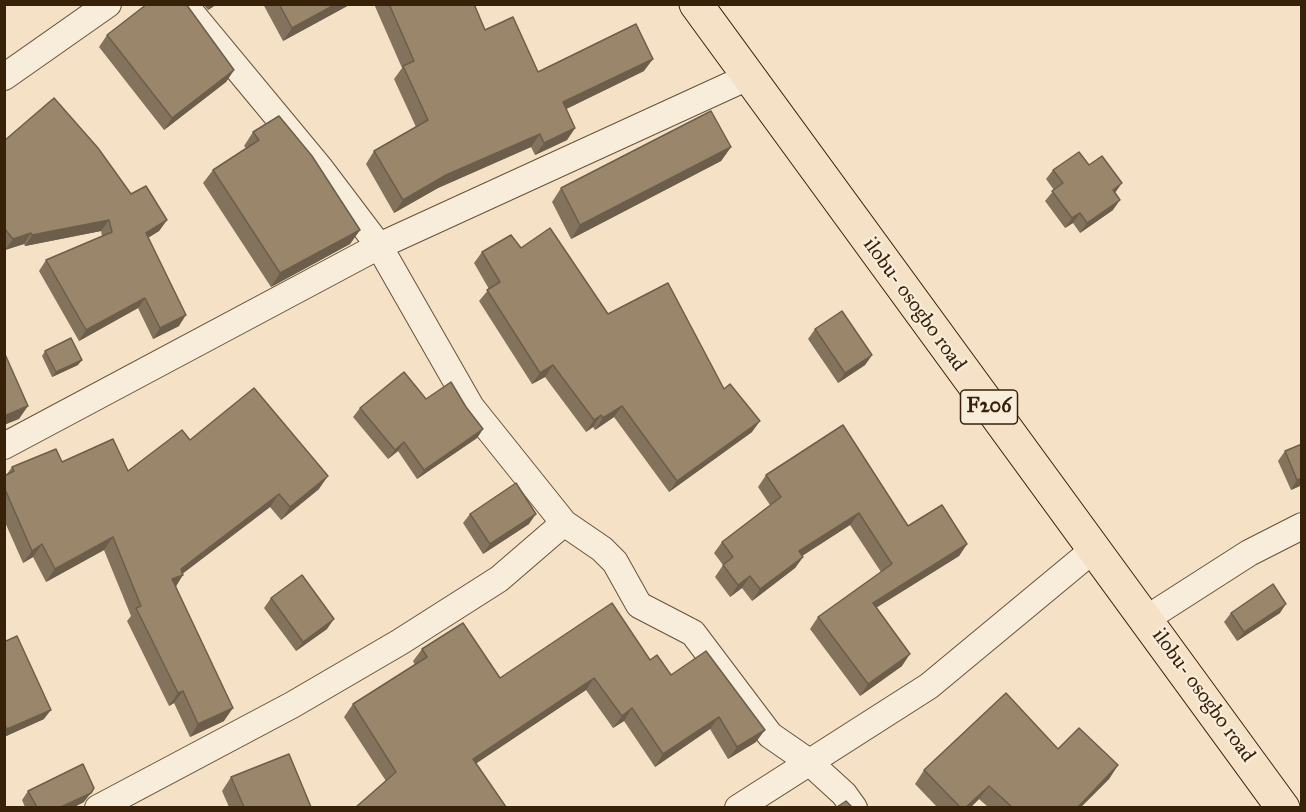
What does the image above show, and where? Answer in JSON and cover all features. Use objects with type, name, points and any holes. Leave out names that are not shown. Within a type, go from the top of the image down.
[{"type":"main road","name":"ilobu- osogbo road","points":[[696,4],[1283,807]]},
{"type":"street","points":[[4,77],[108,4]]},
{"type":"street","points":[[184,4],[320,168],[379,246],[471,407],[564,523],[609,556],[639,605],[693,633],[770,735],[809,762],[844,794],[854,807]]},
{"type":"street","points":[[4,446],[379,246],[748,77]]},
{"type":"street","points":[[98,807],[292,705],[400,642],[500,579],[564,523]]},
{"type":"street","points":[[1146,619],[1249,553],[1302,525]]},
{"type":"street","points":[[738,807],[929,686],[1093,550]]},
{"type":"building","points":[[147,4],[186,4],[234,70],[172,118],[107,35]]},
{"type":"building","points":[[279,4],[336,4],[292,28]]},
{"type":"building","points":[[389,4],[474,4],[485,30],[513,17],[538,72],[636,24],[653,59],[563,102],[575,128],[544,143],[540,134],[446,175],[403,200],[374,151],[428,120],[403,66],[414,61]]},
{"type":"building","points":[[54,98],[98,148],[131,194],[146,186],[167,220],[146,233],[186,315],[160,328],[145,298],[86,330],[46,260],[112,232],[109,220],[32,235],[31,233],[13,239],[4,228],[4,141]]},
{"type":"building","points":[[711,111],[731,147],[580,225],[561,188]]},
{"type":"building","points":[[279,116],[312,156],[360,230],[280,273],[213,170],[259,140],[253,132]]},
{"type":"building","points":[[1079,152],[1089,165],[1102,156],[1122,183],[1113,190],[1120,200],[1087,223],[1080,213],[1072,218],[1052,191],[1063,183],[1053,170]]},
{"type":"building","points":[[550,228],[608,314],[668,283],[724,389],[730,384],[760,421],[677,481],[622,406],[603,418],[601,415],[594,420],[553,365],[540,373],[487,290],[500,282],[482,252],[511,235],[521,248]]},
{"type":"building","points":[[842,311],[872,355],[845,373],[815,329]]},
{"type":"building","points":[[71,338],[82,360],[56,372],[45,351]]},
{"type":"building","points":[[4,352],[28,406],[4,416]]},
{"type":"building","points":[[404,372],[426,399],[451,382],[483,429],[424,470],[404,442],[395,450],[360,408]]},
{"type":"building","points":[[254,388],[328,476],[290,507],[279,494],[181,569],[183,575],[172,579],[233,708],[198,724],[183,691],[178,693],[136,608],[141,606],[113,537],[55,569],[42,544],[32,551],[4,487],[4,476],[14,471],[12,467],[56,449],[62,462],[113,439],[128,471],[182,430],[190,440]]},
{"type":"building","points":[[843,425],[908,526],[942,505],[967,544],[873,603],[910,654],[868,684],[818,617],[892,564],[859,513],[799,551],[803,557],[760,589],[750,576],[738,585],[723,565],[733,557],[722,542],[781,497],[766,475]]},
{"type":"building","points":[[1302,444],[1302,478],[1297,480],[1285,451]]},
{"type":"building","points":[[516,483],[536,514],[490,544],[470,514]]},
{"type":"building","points":[[302,575],[334,619],[303,642],[271,598]]},
{"type":"building","points":[[1273,584],[1286,604],[1244,632],[1231,613]]},
{"type":"building","points":[[612,603],[650,660],[657,655],[671,675],[706,651],[765,730],[737,747],[719,717],[663,754],[632,708],[622,716],[594,678],[473,759],[506,807],[356,807],[396,772],[353,704],[427,657],[422,649],[463,623],[500,678]]},
{"type":"building","points":[[17,636],[51,710],[7,729],[4,723],[4,642]]},
{"type":"building","points":[[1006,693],[1058,749],[1079,728],[1118,765],[1078,807],[1012,807],[989,786],[966,807],[960,807],[924,770]]},
{"type":"building","points":[[289,754],[311,807],[244,807],[231,777]]},
{"type":"building","points":[[83,764],[94,788],[91,793],[61,807],[37,807],[28,791]]},
{"type":"building","points":[[846,801],[852,807],[837,807]]}]
